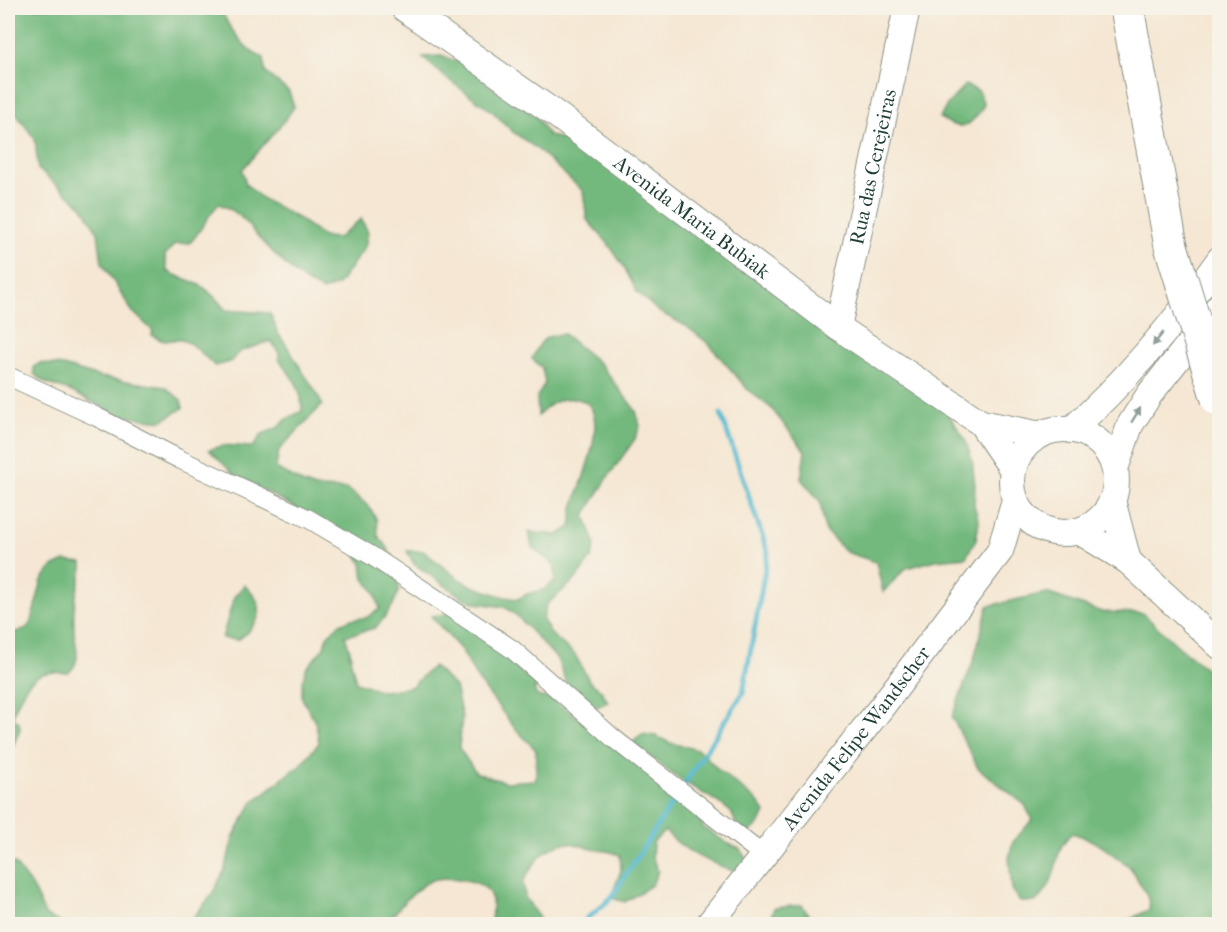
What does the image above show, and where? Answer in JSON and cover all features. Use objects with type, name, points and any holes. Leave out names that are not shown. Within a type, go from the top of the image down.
[{"type":"highway","points":[[1127,8],[1171,246],[1219,400]]},
{"type":"street","name":"Avenida Maria Bubiak","points":[[404,8],[557,115],[838,327],[981,423],[1013,470]]},
{"type":"street","name":"Rua das Cerejeiras","points":[[838,327],[907,8]]},
{"type":"street","points":[[1071,430],[1135,369],[1220,259]]},
{"type":"street","points":[[1115,469],[1130,425],[1149,395],[1220,305]]},
{"type":"street","points":[[8,376],[309,519],[382,563],[512,649],[613,738],[764,856]]},
{"type":"street","name":"Avenida Maria Bubiak","points":[[981,423],[1041,435]]},
{"type":"street","points":[[1056,430],[1071,430],[1086,434],[1099,443],[1109,455],[1115,469],[1116,485],[1112,500],[1104,514],[1093,524],[1079,531],[1064,534],[1034,525],[1023,514],[1015,501],[1012,486],[1013,470],[1018,456],[1028,443],[1056,430]]},
{"type":"street","points":[[1112,500],[1128,561]]},
{"type":"street","name":"Avenida Felipe Wandscher","points":[[709,924],[880,709],[1000,551],[1015,501]]},
{"type":"street","points":[[1000,551],[1049,531]]},
{"type":"street","points":[[1079,531],[1128,561],[1220,646]]},
{"type":"green space","points":[[8,8],[222,8],[229,25],[247,48],[264,58],[265,72],[289,92],[294,107],[242,170],[246,184],[261,198],[299,219],[323,237],[338,238],[361,219],[368,232],[365,247],[338,285],[323,291],[306,282],[291,270],[239,216],[219,204],[190,243],[175,244],[165,255],[167,271],[203,287],[226,310],[271,315],[277,332],[315,390],[322,405],[279,450],[276,468],[316,488],[347,489],[358,497],[369,507],[377,520],[378,536],[388,548],[393,562],[234,474],[209,450],[226,446],[253,447],[262,434],[277,428],[288,418],[302,411],[301,397],[296,383],[279,359],[279,353],[271,341],[241,351],[230,362],[215,366],[190,343],[180,340],[165,341],[152,335],[153,331],[132,311],[102,263],[98,233],[83,207],[38,169],[35,139],[17,115],[8,109]]},
{"type":"green space","points":[[441,56],[471,66],[489,85],[536,116],[548,135],[567,141],[621,170],[946,411],[965,439],[972,460],[975,486],[974,505],[979,522],[976,539],[966,557],[936,560],[906,568],[883,592],[876,562],[846,552],[825,530],[820,501],[801,479],[805,451],[771,408],[748,390],[709,344],[686,326],[659,312],[637,292],[607,242],[587,220],[583,191],[537,149],[513,132],[493,112],[446,78],[422,57]]},
{"type":"green space","points":[[965,85],[979,91],[984,105],[970,123],[960,126],[948,123],[940,118],[947,105]]},
{"type":"green space","points":[[564,334],[600,364],[636,411],[640,426],[635,439],[585,515],[595,544],[592,557],[576,579],[546,605],[543,620],[551,634],[575,655],[590,682],[601,690],[608,702],[595,708],[581,700],[569,689],[557,659],[517,616],[505,607],[476,603],[462,597],[414,564],[407,551],[423,551],[459,579],[504,597],[518,599],[543,590],[555,581],[555,566],[532,547],[529,532],[558,535],[571,527],[573,508],[587,466],[595,431],[594,416],[589,405],[578,399],[555,402],[538,416],[537,397],[545,383],[542,368],[532,359],[544,340]]},
{"type":"green space","points":[[40,363],[63,366],[100,377],[165,387],[181,400],[183,408],[162,421],[120,416],[70,391],[46,383],[34,374],[34,367]]},
{"type":"green space","points":[[355,551],[397,576],[399,591],[393,605],[375,628],[345,636],[352,657],[349,654],[356,682],[382,691],[411,687],[433,666],[455,687],[462,717],[459,748],[476,773],[505,782],[536,780],[536,750],[513,726],[476,677],[462,651],[431,616],[453,613],[539,687],[534,689],[537,696],[551,699],[575,715],[653,776],[672,800],[696,813],[703,827],[740,849],[748,862],[736,872],[689,851],[665,831],[653,842],[652,857],[658,871],[652,885],[625,902],[611,898],[621,870],[620,855],[571,843],[560,844],[546,851],[523,882],[525,897],[543,924],[490,924],[491,897],[483,886],[468,881],[443,878],[433,880],[418,889],[400,906],[389,924],[179,924],[191,920],[211,896],[225,869],[233,838],[253,802],[300,765],[319,743],[316,724],[302,698],[302,683],[306,669],[324,647],[327,636],[338,625],[351,619],[366,618],[380,609],[374,591],[364,579],[362,564]]},
{"type":"green space","points":[[65,561],[82,563],[74,610],[76,663],[68,673],[49,673],[35,677],[25,688],[13,714],[13,719],[19,722],[20,729],[8,758],[8,703],[11,690],[8,685],[8,637],[27,628],[31,622],[42,580],[52,567]]},
{"type":"green space","points":[[244,585],[257,600],[259,614],[257,620],[238,640],[222,638],[234,597]]},
{"type":"green space","points":[[1046,593],[1102,612],[1142,613],[1219,679],[1219,924],[1121,924],[1150,909],[1147,895],[1130,867],[1103,847],[1072,833],[1060,849],[1049,885],[1035,902],[1020,902],[1012,889],[1009,858],[1013,842],[1032,820],[1025,805],[978,768],[952,717],[974,659],[988,606]]},
{"type":"green space","points":[[642,734],[656,736],[670,743],[699,750],[721,772],[756,800],[765,812],[760,823],[749,833],[737,826],[731,812],[679,779],[632,743]]},
{"type":"green space","points":[[8,861],[15,864],[32,887],[46,916],[63,924],[8,924]]},
{"type":"green space","points":[[802,905],[814,924],[768,924],[774,908]]},
{"type":"waterway","points":[[581,924],[611,898],[743,693],[768,553],[721,414]]}]
